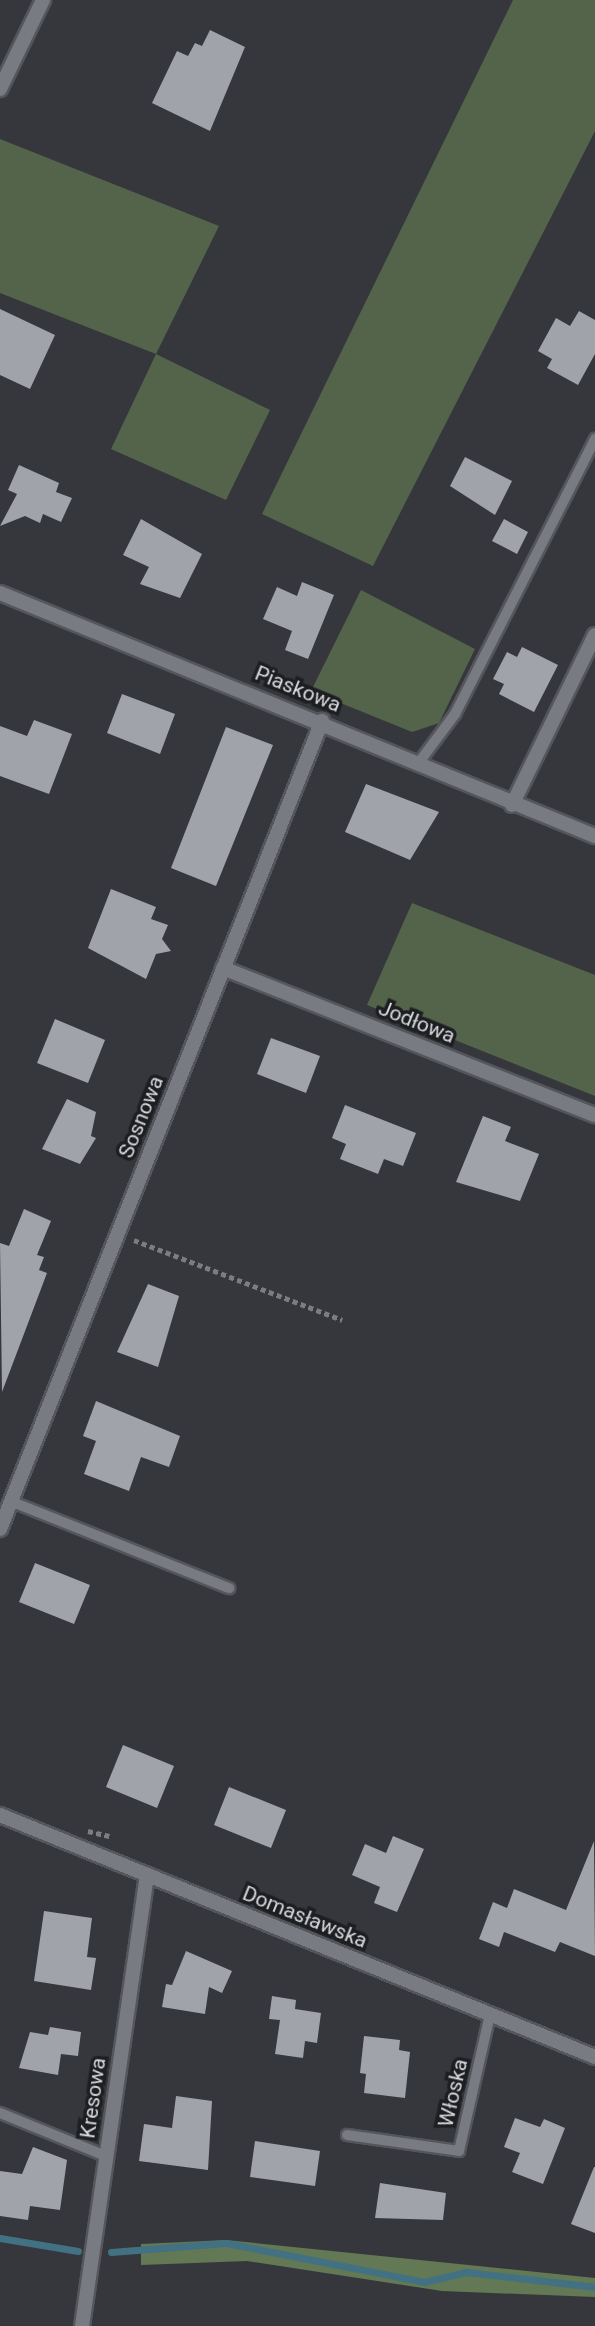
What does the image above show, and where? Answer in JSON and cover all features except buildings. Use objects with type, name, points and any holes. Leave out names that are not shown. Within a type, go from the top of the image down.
[{"type":"street","points":[[0,89],[43,0]]},
{"type":"street","name":"Piaskowa","points":[[0,593],[420,761],[512,805],[595,836]]},
{"type":"street","points":[[512,805],[595,635]]},
{"type":"street","name":"Sosnowa","points":[[0,1529],[322,721]]},
{"type":"street","name":"Jodłowa","points":[[223,968],[595,1115]]},
{"type":"street","name":"Domasławska","points":[[0,1815],[595,2057]]},
{"type":"street","name":"Kresowa","points":[[82,2326],[147,1875]]},
{"type":"lane","points":[[420,761],[455,714],[595,439]]},
{"type":"lane","points":[[10,1501],[229,1588]]},
{"type":"lane","name":"Włoska","points":[[347,2134],[459,2151],[490,2014]]},
{"type":"lane","points":[[0,2113],[106,2156]]},
{"type":"path","points":[[117,1234],[342,1320]]},
{"type":"green space","points":[[513,0],[595,0],[595,131],[373,566],[262,514]]},
{"type":"green space","points":[[0,139],[219,226],[156,354],[0,293]]},
{"type":"green space","points":[[156,354],[270,410],[226,500],[111,449]]},
{"type":"green space","points":[[361,590],[475,649],[439,723],[412,732],[311,691]]},
{"type":"green space","points":[[412,903],[595,975],[595,1096],[367,1005]]},
{"type":"green space","points":[[226,2240],[595,2278],[595,2297],[442,2291],[247,2261],[141,2265],[141,2244]]},
{"type":"waterway","points":[[0,2238],[78,2251]]},
{"type":"waterway","points":[[111,2252],[226,2243],[424,2282],[466,2272],[595,2287]]}]
